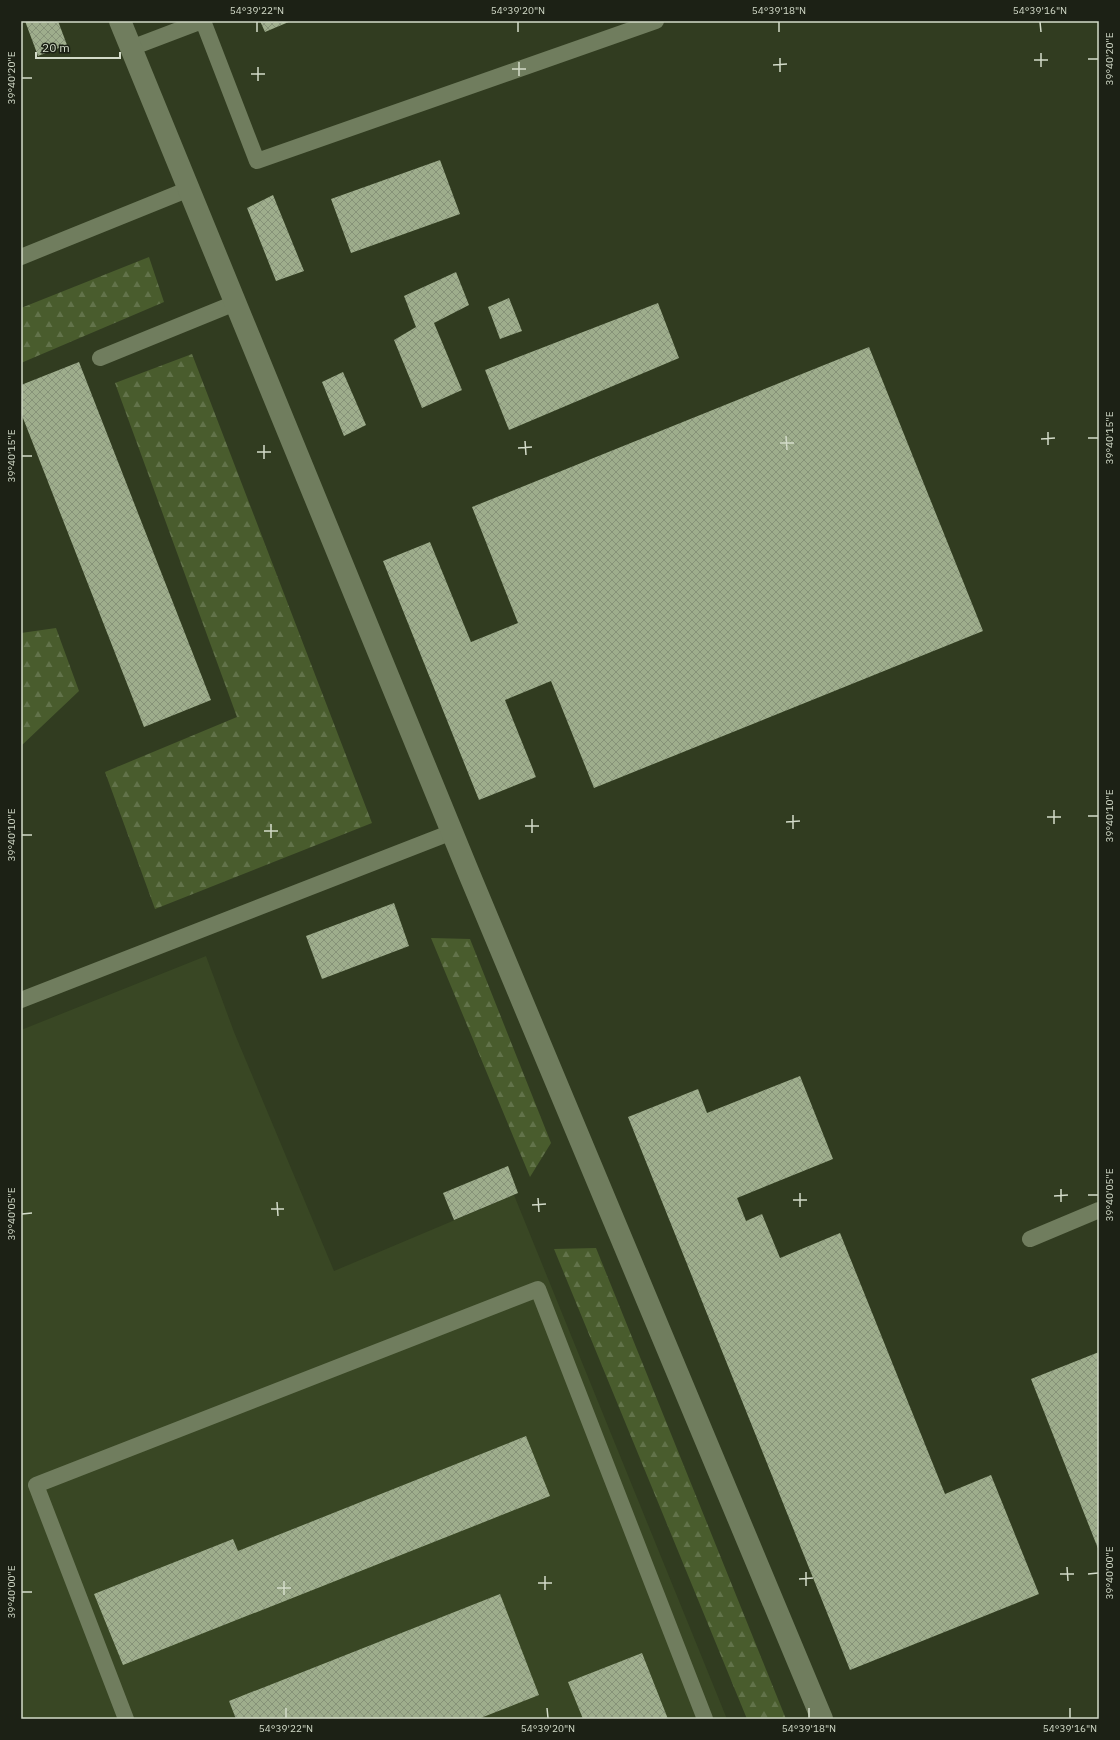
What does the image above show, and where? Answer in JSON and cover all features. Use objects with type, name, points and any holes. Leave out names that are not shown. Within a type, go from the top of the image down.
[{"type":"street","points":[[120,21],[452,832],[822,1719]]},
{"type":"lane","points":[[131,48],[203,21],[257,161],[656,21]]},
{"type":"lane","points":[[21,257],[189,189]]},
{"type":"lane","points":[[100,358],[235,303]]},
{"type":"lane","points":[[21,1000],[452,832]]},
{"type":"lane","points":[[1030,1239],[1099,1210]]},
{"type":"lane","points":[[126,1719],[36,1484],[538,1289],[705,1719]]},
{"type":"shaded area","points":[[206,956],[234,1032],[334,1271],[514,1195],[727,1719],[21,1719],[21,1030]]},
{"type":"green space","points":[[149,257],[164,302],[21,363],[21,308]]},
{"type":"green space","points":[[192,354],[372,823],[155,909],[105,772],[237,717],[115,383]]},
{"type":"green space","points":[[56,628],[79,691],[21,746],[21,633]]},
{"type":"green space","points":[[431,938],[470,939],[551,1143],[530,1177]]},
{"type":"green space","points":[[596,1248],[786,1719],[747,1719],[554,1249]]},
{"type":"building","points":[[25,21],[58,21],[67,45],[38,56]]},
{"type":"building","points":[[260,21],[291,21],[265,32]]},
{"type":"building","points":[[440,160],[460,214],[351,253],[331,199]]},
{"type":"building","points":[[273,195],[304,271],[276,281],[247,208]]},
{"type":"building","points":[[456,272],[469,305],[434,323],[462,390],[422,408],[394,340],[416,327],[404,296]]},
{"type":"building","points":[[509,298],[522,331],[500,339],[488,307]]},
{"type":"building","points":[[658,303],[679,358],[509,430],[485,370]]},
{"type":"building","points":[[869,347],[983,631],[594,788],[551,681],[505,700],[536,777],[479,800],[383,561],[430,542],[471,642],[518,623],[472,507]]},
{"type":"building","points":[[79,362],[211,700],[144,727],[21,413],[21,385]]},
{"type":"building","points":[[343,372],[366,425],[344,436],[322,382]]},
{"type":"building","points":[[394,903],[409,946],[322,979],[306,936]]},
{"type":"building","points":[[800,1076],[833,1159],[737,1198],[746,1221],[762,1214],[780,1258],[840,1233],[945,1494],[991,1475],[1039,1594],[850,1670],[628,1117],[698,1089],[707,1113]]},
{"type":"building","points":[[508,1166],[518,1193],[454,1220],[443,1193]]},
{"type":"building","points":[[1099,1352],[1099,1551],[1031,1379]]},
{"type":"building","points":[[526,1436],[550,1496],[123,1665],[94,1594],[233,1539],[238,1551]]},
{"type":"building","points":[[500,1594],[539,1695],[478,1719],[236,1719],[229,1701]]},
{"type":"building","points":[[642,1653],[668,1719],[583,1719],[568,1682]]}]
